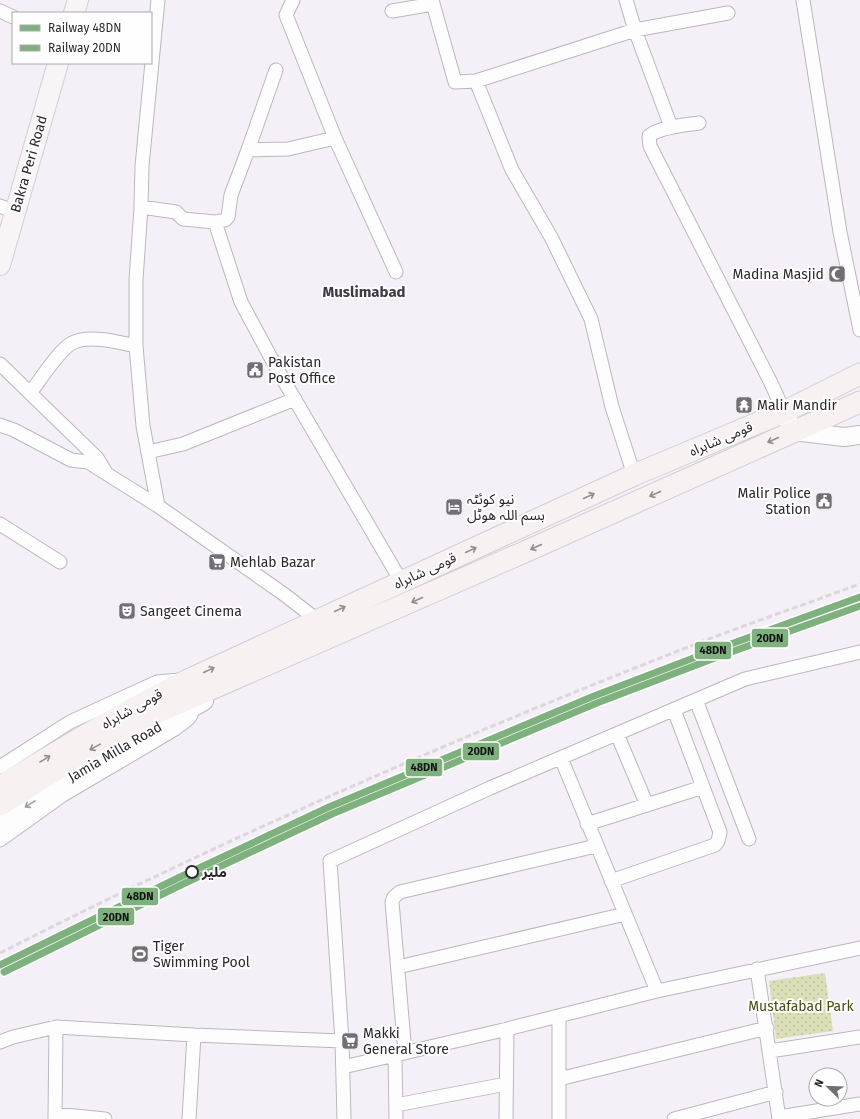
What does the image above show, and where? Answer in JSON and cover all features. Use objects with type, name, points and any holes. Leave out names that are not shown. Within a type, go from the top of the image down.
[{"type":"highway","name":"قومی شاہراہ","points":[[0,805],[151,707],[188,680],[634,475],[784,412],[860,374]]},
{"type":"highway","name":"قومی شاہراہ","points":[[0,788],[65,746],[151,707],[230,681],[529,550],[860,402]]},
{"type":"main road","points":[[74,12],[78,0]]},
{"type":"main road","name":"Bakra Peri Road","points":[[0,265],[7,209],[58,64]]},
{"type":"main road","points":[[784,412],[793,431],[844,437],[860,435]]},
{"type":"main road","name":"Jamia Milla Road","points":[[0,823],[110,754],[199,704],[230,681]]},
{"type":"street","points":[[152,62],[158,0]]},
{"type":"street","points":[[293,0],[286,15],[335,138],[396,272]]},
{"type":"street","points":[[626,0],[635,30],[670,124]]},
{"type":"street","points":[[803,0],[840,232],[860,330]]},
{"type":"street","points":[[392,11],[432,2],[455,82],[476,81],[635,30],[728,13]]},
{"type":"street","points":[[0,11],[12,17]]},
{"type":"street","points":[[152,64],[142,166],[136,280],[136,346],[143,426],[158,506]]},
{"type":"street","points":[[140,207],[176,212],[183,219],[215,222],[225,220],[228,217],[231,195],[276,70]]},
{"type":"street","points":[[476,81],[512,170],[551,237],[591,319],[612,407],[634,475]]},
{"type":"street","points":[[698,123],[671,128],[652,134],[649,136],[650,146],[771,383],[784,412]]},
{"type":"street","points":[[248,150],[288,149],[335,138]]},
{"type":"street","points":[[215,222],[241,302],[295,400],[401,581]]},
{"type":"street","points":[[31,392],[57,358],[72,343],[101,339],[136,346]]},
{"type":"street","points":[[0,364],[31,392],[97,458],[107,474]]},
{"type":"street","points":[[148,452],[183,444],[295,400]]},
{"type":"street","points":[[0,425],[14,430],[71,460],[88,462],[158,506],[285,594],[317,620]]},
{"type":"street","points":[[0,524],[60,562]]},
{"type":"street","points":[[344,1119],[342,1041],[330,861],[490,788],[745,679],[860,652]]},
{"type":"street","points":[[0,767],[70,722],[157,682],[188,680]]},
{"type":"street","points":[[696,700],[749,839]]},
{"type":"street","points":[[0,840],[63,796],[175,729],[188,719],[199,704]]},
{"type":"street","points":[[611,881],[715,845],[718,841],[720,832],[674,710]]},
{"type":"street","points":[[617,734],[647,805]]},
{"type":"street","points":[[560,758],[657,991]]},
{"type":"street","points":[[587,824],[703,787]]},
{"type":"street","points":[[396,1119],[400,1054],[398,967],[392,902],[394,897],[400,892],[596,846]]},
{"type":"street","points":[[398,967],[625,914]]},
{"type":"street","points":[[343,1067],[506,1029],[657,991],[860,948]]},
{"type":"street","points":[[757,969],[767,1028],[779,1118],[860,1104]]},
{"type":"street","points":[[559,1016],[559,1119]]},
{"type":"street","points":[[0,1042],[13,1037],[56,1027],[194,1036],[342,1041]]},
{"type":"street","points":[[56,1027],[55,1116],[105,1119]]},
{"type":"street","points":[[559,1079],[767,1028]]},
{"type":"street","points":[[506,1029],[506,1119]]},
{"type":"street","points":[[189,1119],[194,1036]]},
{"type":"street","points":[[770,1050],[860,1037]]},
{"type":"street","points":[[396,1105],[506,1084]]},
{"type":"street","points":[[674,1119],[776,1092]]},
{"type":"green space","name":"Mustafabad Park","points":[[825,973],[833,1031],[776,1039],[769,981]]},
{"type":"railway","points":[[0,953],[175,867],[442,747],[714,637],[860,584]]},
{"type":"rail line","name":"48DN","points":[[0,965],[180,877],[329,807],[594,696],[860,597]]},
{"type":"rail line","name":"20DN","points":[[4,972],[183,884],[332,814],[597,703],[720,656],[860,606]]},
{"type":"place","name":"Madina Masjid","points":[[837,274]]},
{"type":"place","name":"Pakistan Post Office","points":[[255,370]]},
{"type":"place","name":"Malir Mandir","points":[[744,405]]},
{"type":"place","name":"Malir Police Station","points":[[824,501]]},
{"type":"place","name":"نیو کوئٹہ بسم اللہ ھوٹل","points":[[454,507]]},
{"type":"place","name":"Mehlab Bazar","points":[[217,562]]},
{"type":"place","name":"Sangeet Cinema","points":[[127,611]]},
{"type":"place","name":"ملیر","points":[[192,872]]},
{"type":"place","name":"Tiger Swimming Pool","points":[[140,954]]},
{"type":"place","name":"Makki General Store","points":[[350,1041]]},
{"type":"district","name":"Muslimabad","points":[[364,292]]}]
